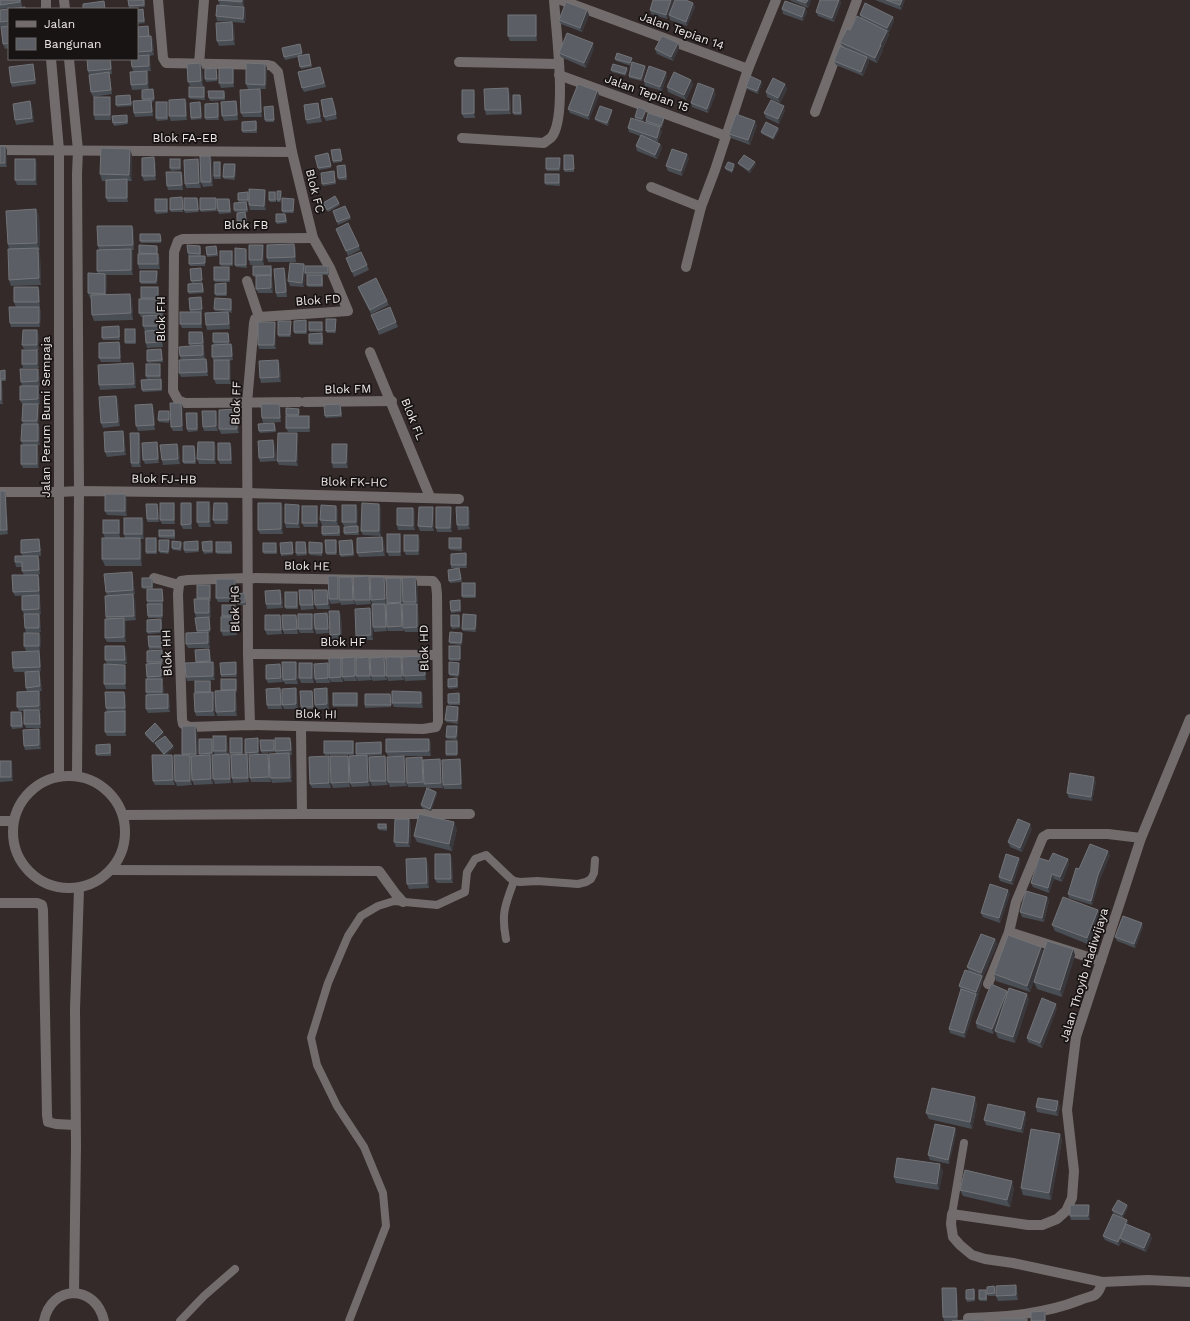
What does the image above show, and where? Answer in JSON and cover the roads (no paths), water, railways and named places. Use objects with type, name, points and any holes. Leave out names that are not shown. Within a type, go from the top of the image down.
[{"type":"street","points":[[158,0],[164,61],[170,64],[199,64],[204,0]]},
{"type":"street","points":[[462,138],[544,142],[553,137],[558,125],[560,110],[554,0]]},
{"type":"street","name":"Jalan Tepian 14","points":[[561,0],[748,69]]},
{"type":"street","points":[[686,267],[701,207],[748,69],[776,0]]},
{"type":"street","points":[[815,112],[857,0]]},
{"type":"street","name":"Jalan Perum Bumi Sempaja","points":[[51,60],[59,150],[59,776]]},
{"type":"street","points":[[69,60],[78,150],[79,491],[77,776]]},
{"type":"street","points":[[458,62],[558,64]]},
{"type":"street","name":"Blok FC","points":[[199,64],[268,65],[272,66],[278,72],[292,152],[313,238]]},
{"type":"street","name":"Jalan Tepian 15","points":[[559,76],[726,136]]},
{"type":"street","name":"Blok FA-EB","points":[[0,150],[292,152]]},
{"type":"street","points":[[651,187],[701,207]]},
{"type":"street","name":"Blok FB","points":[[180,240],[313,238]]},
{"type":"street","name":"Blok FD","points":[[259,316],[348,312],[330,268],[313,238]]},
{"type":"street","name":"Blok FH","points":[[178,400],[173,391],[174,252],[176,245],[180,240]]},
{"type":"street","points":[[247,281],[259,316]]},
{"type":"street","name":"Blok FF","points":[[248,493],[247,403],[254,323],[255,319],[259,316]]},
{"type":"street","name":"Blok FL","points":[[370,352],[392,401],[430,497]]},
{"type":"street","name":"Blok FM","points":[[178,400],[185,403],[392,401]]},
{"type":"street","name":"Blok FJ-HB","points":[[0,492],[79,491],[248,493]]},
{"type":"street","name":"Blok FK-HC","points":[[248,493],[459,498]]},
{"type":"street","name":"Blok HG","points":[[248,493],[248,654],[250,725]]},
{"type":"street","name":"Blok HE","points":[[154,578],[183,582],[248,578],[427,580]]},
{"type":"street","name":"Blok HD","points":[[427,580],[433,581],[436,585],[438,722]]},
{"type":"street","name":"Blok HH","points":[[183,582],[178,594],[182,719],[183,724],[190,727]]},
{"type":"street","name":"Blok HF","points":[[248,654],[437,655]]},
{"type":"street","name":"Jalan Thoyib Hadiwijaya","points":[[952,1214],[1028,1225],[1042,1225],[1057,1219],[1066,1211],[1072,1198],[1074,1186],[1074,1171],[1067,1110],[1076,1037],[1141,838],[1190,719]]},
{"type":"street","name":"Blok HI","points":[[190,727],[250,725],[430,729],[436,727],[438,722]]},
{"type":"street","points":[[301,727],[302,814]]},
{"type":"street","points":[[59,776],[77,776],[92,780],[106,789],[116,801],[123,815],[126,834],[122,853],[111,870],[96,882],[79,889],[58,887],[39,880],[25,867],[15,850],[12,831],[13,822],[16,812],[26,795],[41,783],[59,776]]},
{"type":"street","points":[[123,815],[470,814]]},
{"type":"street","points":[[0,821],[13,822]]},
{"type":"street","points":[[988,984],[1009,932],[1016,902],[1043,836],[1048,834],[1108,834],[1141,838]]},
{"type":"street","points":[[111,870],[379,871],[403,902]]},
{"type":"street","points":[[74,1293],[76,1125],[75,1009],[79,889]]},
{"type":"street","points":[[0,903],[37,903],[42,905],[44,910],[48,1122],[76,1125]]},
{"type":"street","points":[[1009,932],[1101,961]]},
{"type":"street","points":[[952,1214],[951,1224],[953,1237],[972,1255],[985,1259],[1013,1263],[1102,1282],[1190,1282]]},
{"type":"street","points":[[968,1318],[1017,1315],[1072,1304],[1094,1295],[1100,1290],[1102,1282]]},
{"type":"street","points":[[44,1321],[46,1312],[52,1302],[62,1296],[74,1293],[85,1296],[95,1302],[102,1312],[104,1321]]},
{"type":"lane","points":[[349,1321],[386,1226],[383,1193],[364,1146],[337,1106],[317,1065],[311,1038],[328,983],[348,936],[361,916],[378,906],[394,901],[437,905],[465,892],[467,872],[475,858],[486,855],[514,882],[556,882],[578,884],[591,879],[594,873],[595,860]]},
{"type":"lane","points":[[506,939],[503,925],[504,914],[506,902],[514,882]]},
{"type":"lane","points":[[952,1214],[964,1143]]},
{"type":"lane","points":[[180,1321],[204,1296],[235,1269]]}]
